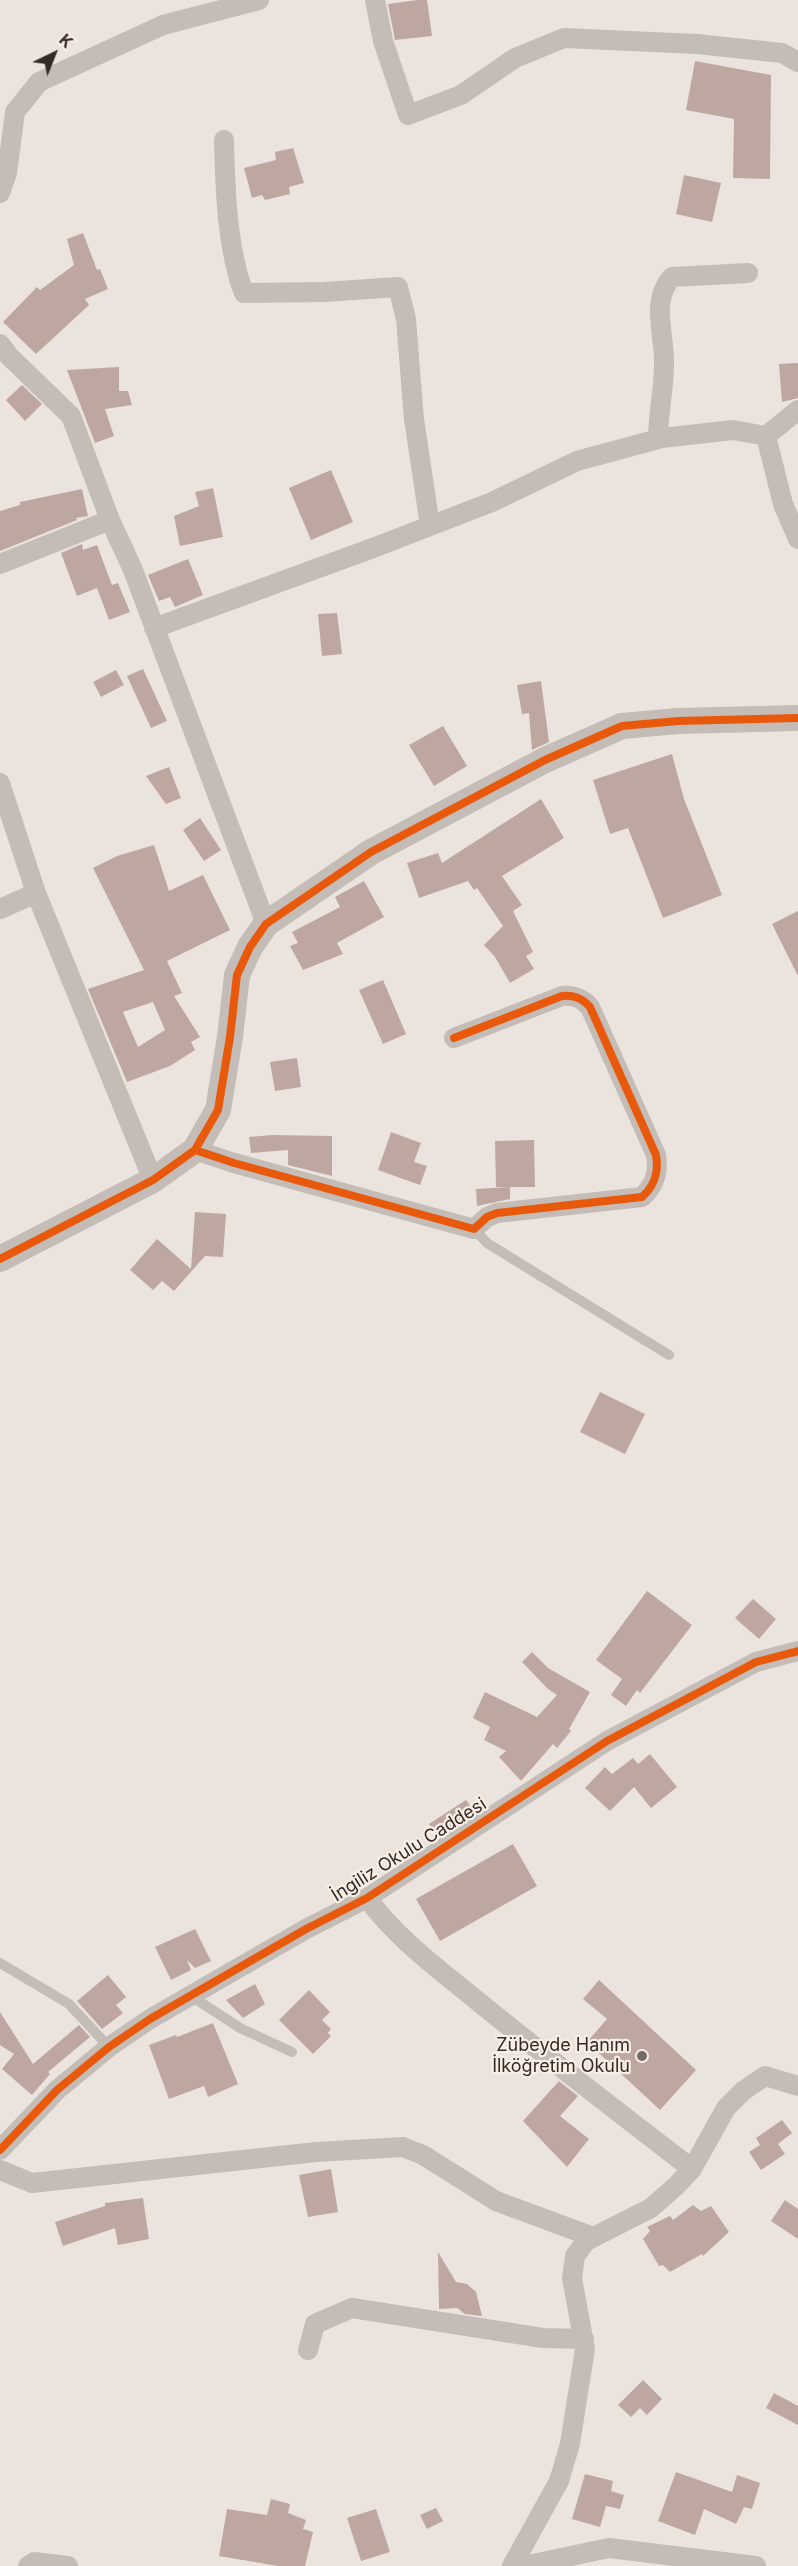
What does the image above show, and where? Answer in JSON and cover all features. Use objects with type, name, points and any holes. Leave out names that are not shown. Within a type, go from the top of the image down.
[{"type":"street","points":[[0,193],[7,173],[15,112],[39,82],[163,25],[259,0]]},
{"type":"street","points":[[375,0],[383,41],[408,115],[461,95],[515,58],[564,38],[697,44],[782,53],[798,62]]},
{"type":"street","points":[[224,140],[225,189],[238,277],[244,293],[324,292],[398,287],[406,318],[414,419],[430,526]]},
{"type":"street","points":[[658,439],[664,363],[659,317],[666,285],[672,278],[748,273]]},
{"type":"street","points":[[0,344],[9,356],[71,416],[110,520],[133,570],[266,924]]},
{"type":"street","points":[[153,628],[492,502],[577,460],[658,439],[733,430],[766,436],[798,410]]},
{"type":"street","points":[[766,436],[783,504],[798,539]]},
{"type":"street","points":[[0,564],[110,520]]},
{"type":"street","points":[[0,1259],[153,1180],[195,1150],[218,1110],[237,975],[250,947],[266,924],[371,852],[545,760],[622,726],[678,721],[798,718]]},
{"type":"street","points":[[0,783],[36,893],[153,1180]]},
{"type":"street","points":[[0,909],[36,893]]},
{"type":"street","points":[[195,1150],[234,1163],[474,1229],[487,1217],[497,1213],[642,1197],[654,1182],[656,1155],[590,1007],[580,998],[561,996],[454,1038]]},
{"type":"street","name":"İngiliz Okulu Caddesi","points":[[0,2150],[57,2090],[109,2047],[150,2019],[306,1929],[367,1898],[607,1742],[756,1662],[798,1651]]},
{"type":"street","points":[[367,1898],[381,1917],[409,1945],[545,2056],[692,2169]]},
{"type":"street","points":[[512,2566],[559,2481],[570,2444],[585,2349],[572,2278],[575,2256],[586,2241],[651,2208],[692,2169],[726,2108],[743,2091],[765,2076],[798,2086]]},
{"type":"street","points":[[0,2170],[32,2183],[316,2152],[403,2147],[423,2155],[496,2201],[593,2237]]},
{"type":"street","points":[[308,2350],[315,2324],[352,2308],[543,2338],[584,2339]]},
{"type":"street","points":[[523,2566],[609,2548],[756,2566]]},
{"type":"street","points":[[28,2566],[34,2562],[68,2566]]},
{"type":"lane","points":[[474,1229],[487,1243],[669,1354]]},
{"type":"lane","points":[[0,1963],[49,1990],[69,2004],[109,2047]]},
{"type":"lane","points":[[191,1996],[240,2028],[292,2052]]},
{"type":"building","points":[[427,0],[432,36],[395,40],[388,4]]},
{"type":"building","points":[[695,61],[771,75],[770,179],[733,178],[734,119],[686,110]]},
{"type":"building","points":[[293,148],[304,183],[289,187],[290,194],[265,200],[262,195],[252,198],[244,168],[276,160],[275,152]]},
{"type":"building","points":[[684,175],[721,183],[712,222],[676,214]]},
{"type":"building","points":[[83,233],[97,270],[100,269],[108,289],[85,299],[89,305],[36,354],[3,322],[37,287],[40,290],[74,265],[67,239]]},
{"type":"building","points":[[798,363],[798,398],[782,402],[779,364]]},
{"type":"building","points":[[119,367],[119,391],[128,391],[132,405],[105,409],[114,436],[95,443],[67,370]]},
{"type":"building","points":[[22,385],[42,404],[25,421],[6,400]]},
{"type":"building","points":[[331,470],[353,522],[311,540],[289,488]]},
{"type":"building","points":[[213,488],[223,537],[180,546],[174,516],[199,506],[195,492]]},
{"type":"building","points":[[82,489],[88,516],[76,518],[77,520],[0,551],[0,511],[20,505],[20,502]]},
{"type":"building","points":[[82,544],[83,550],[97,545],[112,585],[118,583],[130,612],[109,620],[97,588],[77,596],[61,553]]},
{"type":"building","points":[[188,559],[203,595],[175,607],[170,597],[159,601],[148,575]]},
{"type":"building","points":[[337,613],[342,654],[322,656],[318,614]]},
{"type":"building","points":[[143,669],[167,721],[151,728],[127,676]]},
{"type":"building","points":[[116,670],[124,685],[101,697],[93,682]]},
{"type":"building","points":[[541,681],[549,742],[532,750],[529,713],[522,714],[517,685]]},
{"type":"building","points":[[443,726],[467,766],[434,786],[409,745]]},
{"type":"building","points":[[672,754],[684,799],[722,895],[663,918],[628,828],[610,834],[593,780]]},
{"type":"building","points":[[169,767],[181,798],[166,804],[146,776]]},
{"type":"building","points":[[541,799],[564,838],[502,876],[522,905],[513,911],[533,952],[526,956],[534,969],[510,983],[495,957],[484,945],[503,926],[477,888],[474,890],[468,881],[419,898],[407,863],[438,853],[442,863]]},
{"type":"building","points":[[200,818],[221,850],[204,861],[183,830]]},
{"type":"building","points":[[154,845],[169,891],[203,875],[230,930],[167,961],[182,993],[174,996],[200,1037],[191,1042],[195,1050],[170,1066],[127,1082],[88,989],[144,970],[93,868],[117,856]],"holes":[[[153,1002],[165,1030],[138,1047],[123,1012]]]},
{"type":"building","points":[[364,881],[384,917],[337,943],[343,954],[303,970],[290,946],[298,943],[292,932],[340,907],[335,897]]},
{"type":"building","points":[[798,911],[798,976],[772,924]]},
{"type":"building","points":[[383,980],[406,1034],[383,1044],[359,990]]},
{"type":"building","points":[[297,1058],[301,1087],[275,1091],[270,1062]]},
{"type":"building","points":[[391,1132],[421,1143],[414,1162],[427,1166],[420,1185],[378,1170]]},
{"type":"building","points":[[332,1136],[332,1176],[288,1165],[288,1150],[251,1153],[249,1137]]},
{"type":"building","points":[[534,1140],[535,1187],[496,1187],[495,1141]]},
{"type":"building","points":[[510,1187],[510,1199],[477,1206],[476,1189]]},
{"type":"building","points":[[195,1212],[226,1214],[223,1257],[205,1256],[174,1291],[162,1281],[153,1290],[130,1270],[157,1239],[191,1269]]},
{"type":"building","points":[[600,1392],[645,1414],[625,1454],[580,1432]]},
{"type":"building","points":[[647,1591],[692,1625],[640,1693],[637,1690],[626,1706],[611,1695],[622,1679],[596,1660]]},
{"type":"building","points":[[753,1599],[776,1619],[759,1639],[735,1618]]},
{"type":"building","points":[[532,1652],[548,1668],[590,1692],[569,1729],[571,1731],[557,1748],[553,1744],[521,1781],[499,1757],[506,1751],[484,1740],[490,1727],[473,1718],[485,1692],[537,1717],[557,1695],[548,1689],[522,1662]]},
{"type":"building","points":[[650,1754],[677,1787],[651,1808],[634,1787],[610,1811],[585,1788],[605,1767],[612,1774],[633,1758],[638,1764]]},
{"type":"building","points":[[466,1800],[475,1813],[438,1837],[429,1824]]},
{"type":"building","points":[[513,1844],[537,1886],[440,1941],[416,1899]]},
{"type":"building","points":[[195,1929],[211,1961],[195,1968],[187,1960],[191,1970],[171,1980],[155,1947]]},
{"type":"building","points":[[108,1975],[126,1997],[116,2005],[123,2013],[102,2029],[77,2001]]},
{"type":"building","name":"Zübeyde Hanım İlköğretim Okulu","points":[[599,1980],[696,2070],[660,2110],[587,2042],[607,2019],[583,1999]]},
{"type":"building","points":[[255,1984],[265,2004],[243,2018],[226,2000]]},
{"type":"building","points":[[309,1990],[330,2012],[322,2020],[331,2029],[328,2033],[331,2036],[313,2054],[279,2020]]},
{"type":"building","points":[[0,2012],[33,2064],[79,2025],[90,2037],[48,2072],[50,2074],[32,2095],[2,2069],[14,2054],[0,2045]]},
{"type":"building","points":[[213,2023],[238,2084],[208,2097],[204,2086],[169,2099],[149,2045]]},
{"type":"building","points":[[559,2081],[578,2096],[560,2116],[589,2139],[567,2167],[523,2121]]},
{"type":"building","points":[[782,2120],[792,2133],[778,2144],[785,2154],[761,2170],[749,2152],[760,2145],[756,2138]]},
{"type":"building","points":[[331,2169],[338,2212],[308,2217],[299,2175]]},
{"type":"building","points":[[143,2198],[149,2239],[118,2245],[115,2228],[63,2246],[55,2222],[105,2206],[105,2203]]},
{"type":"building","points":[[785,2200],[798,2209],[798,2239],[771,2221]]},
{"type":"building","points":[[693,2205],[701,2211],[711,2206],[729,2232],[703,2256],[702,2254],[670,2272],[663,2265],[659,2266],[643,2239],[650,2231],[647,2227],[670,2216],[673,2220]]},
{"type":"building","points":[[438,2252],[456,2282],[467,2284],[476,2292],[482,2316],[465,2314],[457,2308],[439,2309]]},
{"type":"building","points":[[643,2380],[662,2399],[647,2415],[640,2408],[631,2417],[618,2405]]},
{"type":"building","points":[[774,2393],[798,2406],[798,2425],[766,2408]]},
{"type":"building","points":[[676,2472],[732,2492],[737,2475],[760,2483],[752,2509],[744,2507],[736,2524],[704,2509],[695,2535],[658,2521]]},
{"type":"building","points":[[585,2474],[613,2481],[611,2491],[624,2495],[620,2509],[606,2506],[600,2527],[572,2519]]},
{"type":"building","points":[[271,2499],[290,2504],[288,2513],[306,2520],[303,2529],[313,2532],[305,2566],[278,2566],[219,2556],[227,2509],[267,2515]]},
{"type":"building","points":[[436,2508],[443,2521],[427,2529],[420,2515]]},
{"type":"building","points":[[376,2509],[390,2552],[361,2561],[347,2518]]},
{"type":"cycle path","points":[[0,1259],[153,1180],[195,1150],[218,1110],[237,975],[250,947],[266,924],[371,852],[545,760],[622,726],[678,721],[798,718]]},
{"type":"cycle path","points":[[195,1150],[234,1163],[474,1229],[487,1217],[497,1213],[642,1197],[650,1188],[655,1178],[656,1155],[590,1007],[584,1001],[562,996],[454,1038]]},
{"type":"cycle path","points":[[0,2150],[57,2090],[109,2047],[150,2019],[306,1929],[367,1898],[607,1741],[756,1662],[798,1651]]},
{"type":"place","name":"Zübeyde Hanım İlköğretim Okulu","points":[[642,2056]]}]
